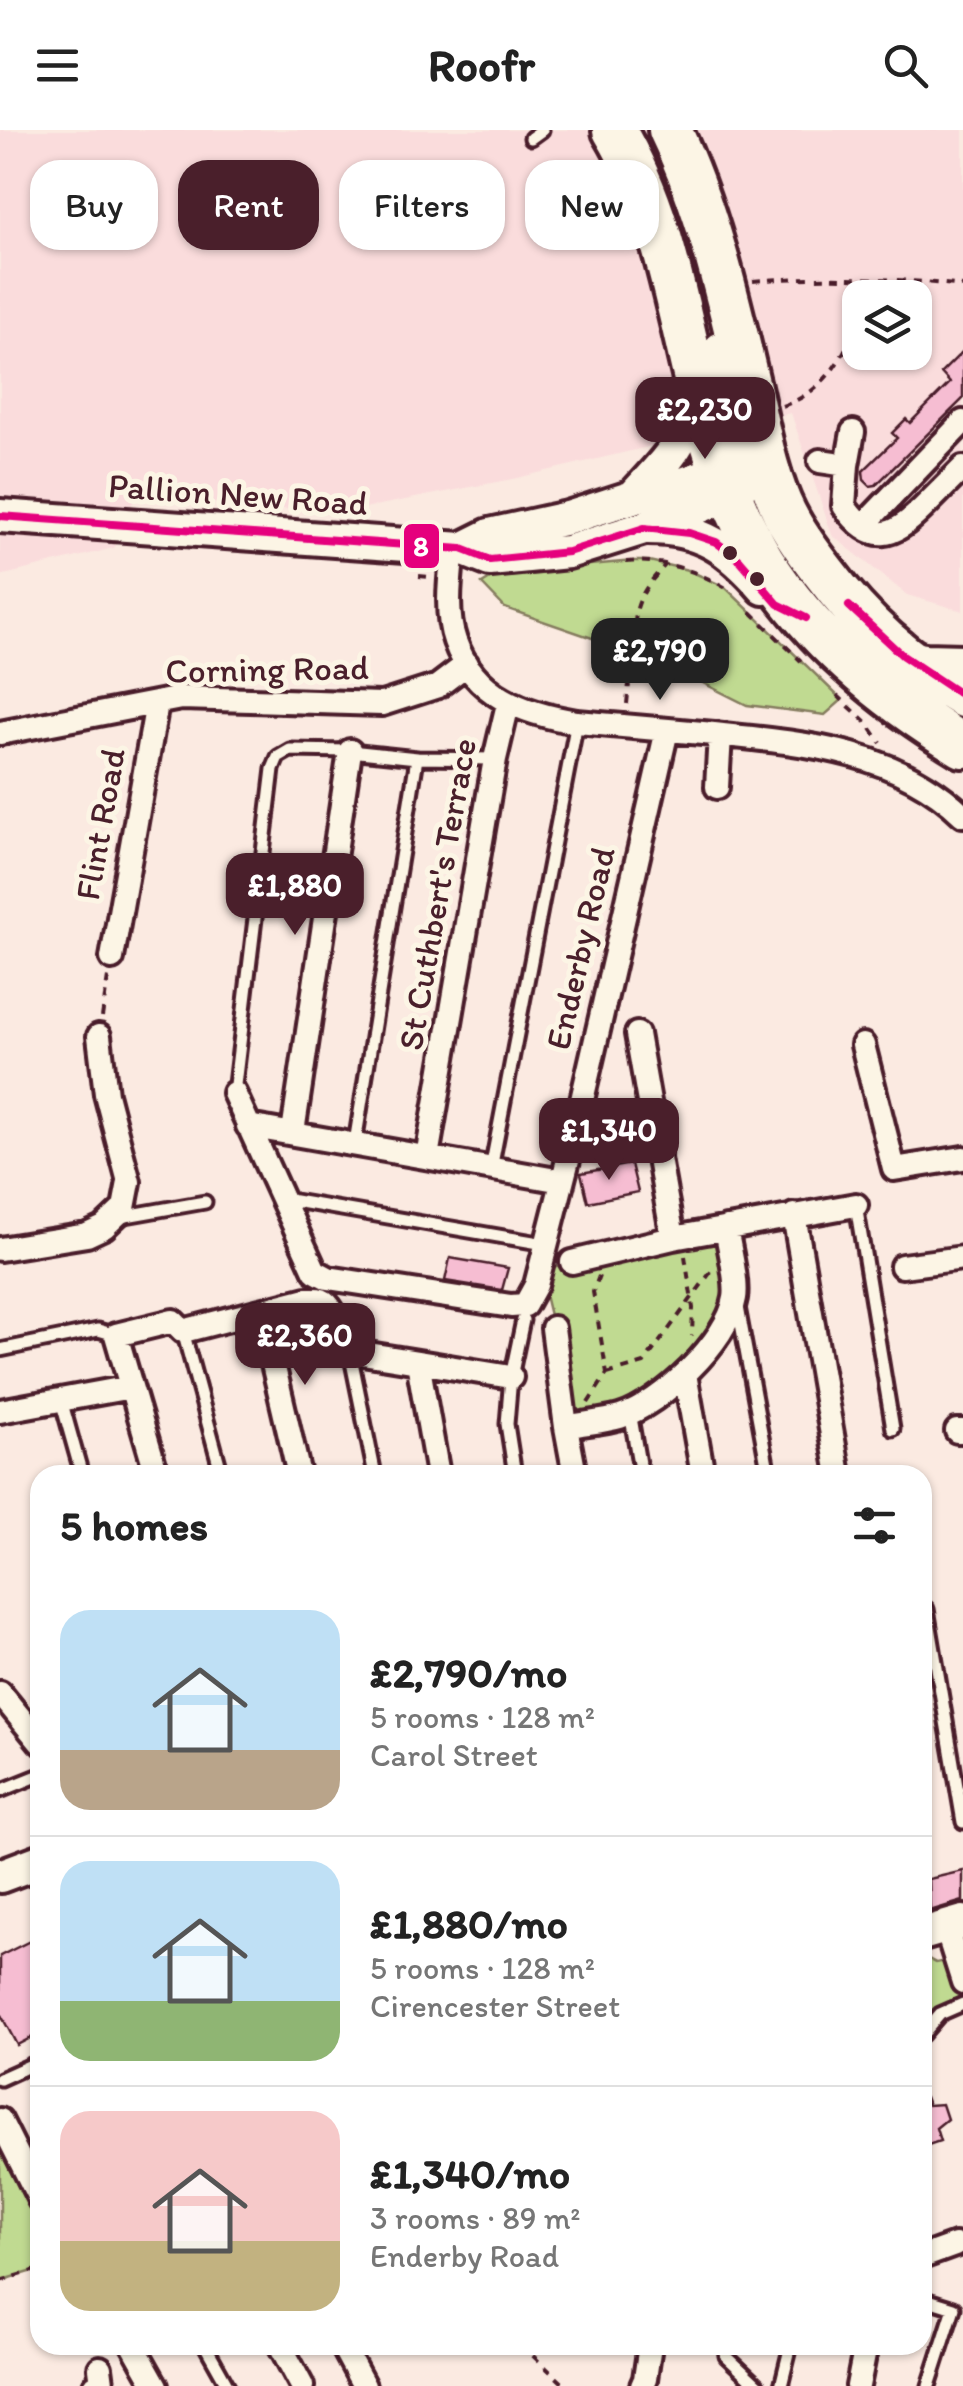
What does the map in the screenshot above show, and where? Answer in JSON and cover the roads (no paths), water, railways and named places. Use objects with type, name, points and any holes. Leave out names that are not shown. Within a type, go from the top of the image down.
[{"type":"highway","points":[[614,130],[638,174],[666,252],[696,386],[742,478],[785,515],[849,606],[874,632],[963,696]]},
{"type":"highway","points":[[670,130],[692,182],[727,295],[742,478],[763,560],[806,618],[858,670],[894,700],[958,741]]},
{"type":"street","points":[[638,512],[690,420],[696,386]]},
{"type":"street","points":[[863,526],[963,422]]},
{"type":"street","points":[[853,432],[844,506],[874,532],[885,534],[904,528],[963,468]]},
{"type":"street","points":[[820,461],[847,465]]},
{"type":"street","points":[[742,478],[638,512],[568,518],[490,536],[457,549],[450,613],[455,640],[466,664],[491,693],[508,704],[553,719],[796,742],[841,751],[910,776],[960,812]]},
{"type":"street","points":[[638,512],[716,542],[740,560],[778,604],[806,618]]},
{"type":"street","name":"Pallion New Road","points":[[0,516],[457,549]]},
{"type":"street","points":[[903,656],[963,660]]},
{"type":"street","name":"Corning Road","points":[[0,733],[181,698],[382,704],[438,686],[466,664]]},
{"type":"street","name":"Flint Road","points":[[112,958],[157,704]]},
{"type":"street","name":"St Cuthbert's Terrace","points":[[427,1156],[494,759],[508,704]]},
{"type":"street","name":"Enderby Road","points":[[283,1200],[315,1271],[328,1278],[511,1306],[525,1304],[536,1284],[571,1148],[667,730]]},
{"type":"street","points":[[717,788],[720,735]]},
{"type":"street","points":[[293,1132],[350,751]]},
{"type":"street","points":[[636,1034],[678,1238]]},
{"type":"street","points":[[0,1249],[87,1235],[104,1227],[124,1208],[129,1182],[106,1094],[99,1036]]},
{"type":"street","points":[[863,1044],[894,1169],[963,1158]]},
{"type":"street","points":[[234,1093],[283,1200]]},
{"type":"street","points":[[248,1126],[562,1181]]},
{"type":"street","points":[[571,1148],[630,1133]]},
{"type":"street","points":[[584,1259],[678,1238],[728,1237],[794,1215],[856,1205]]},
{"type":"street","points":[[794,1215],[838,1465]]},
{"type":"street","points":[[570,1426],[630,1412],[688,1370],[715,1343],[736,1296],[728,1237]]},
{"type":"street","points":[[902,1266],[963,1258]]},
{"type":"street","points":[[153,1465],[116,1334],[173,1321],[184,1332],[307,1300],[325,1302],[350,1351],[511,1378]]},
{"type":"street","points":[[261,1312],[297,1465]]},
{"type":"street","points":[[553,1328],[574,1465]]},
{"type":"street","points":[[418,1362],[436,1465]]},
{"type":"street","points":[[688,1370],[702,1465]]},
{"type":"street","points":[[0,1411],[131,1387]]},
{"type":"street","points":[[0,1693],[8,1716],[30,1734]]},
{"type":"street","points":[[0,1876],[30,1864]]},
{"type":"street","points":[[944,1928],[963,1982]]},
{"type":"street","points":[[0,2120],[30,2159]]},
{"type":"street","points":[[932,2254],[956,2245]]},
{"type":"street","points":[[139,2355],[156,2386]]},
{"type":"street","points":[[285,2355],[302,2386]]},
{"type":"street","points":[[347,2355],[364,2386]]},
{"type":"street","points":[[647,2384],[649,2355]]},
{"type":"street","points":[[858,2386],[864,2355]]},
{"type":"lane","points":[[531,138],[542,130]]},
{"type":"lane","points":[[492,1169],[577,722]]},
{"type":"lane","points":[[234,1093],[278,757],[290,750],[494,759]]},
{"type":"lane","points":[[355,1143],[417,758]]},
{"type":"lane","points":[[283,1200],[545,1244]]},
{"type":"lane","points":[[116,1218],[205,1202]]},
{"type":"lane","points":[[856,1205],[894,1429]]},
{"type":"lane","points":[[736,1296],[767,1465]]},
{"type":"lane","points":[[514,1465],[507,1424],[522,1320]]},
{"type":"lane","points":[[0,1350],[98,1330],[116,1334]]},
{"type":"lane","points":[[184,1332],[219,1465]]},
{"type":"lane","points":[[350,1351],[373,1465]]},
{"type":"lane","points":[[62,1400],[79,1465]]},
{"type":"lane","points":[[630,1412],[639,1465]]},
{"type":"lane","points":[[932,1639],[963,1822]]},
{"type":"lane","points":[[0,1790],[30,1779]]},
{"type":"lane","points":[[932,2023],[940,2014],[963,2004]]},
{"type":"lane","points":[[0,2079],[30,2066]]},
{"type":"lane","points":[[929,2386],[954,2308],[932,2301]]},
{"type":"lane","points":[[211,2355],[228,2386]]},
{"type":"lane","points":[[726,2355],[758,2386]]},
{"type":"lane","points":[[781,2386],[789,2355]]}]
